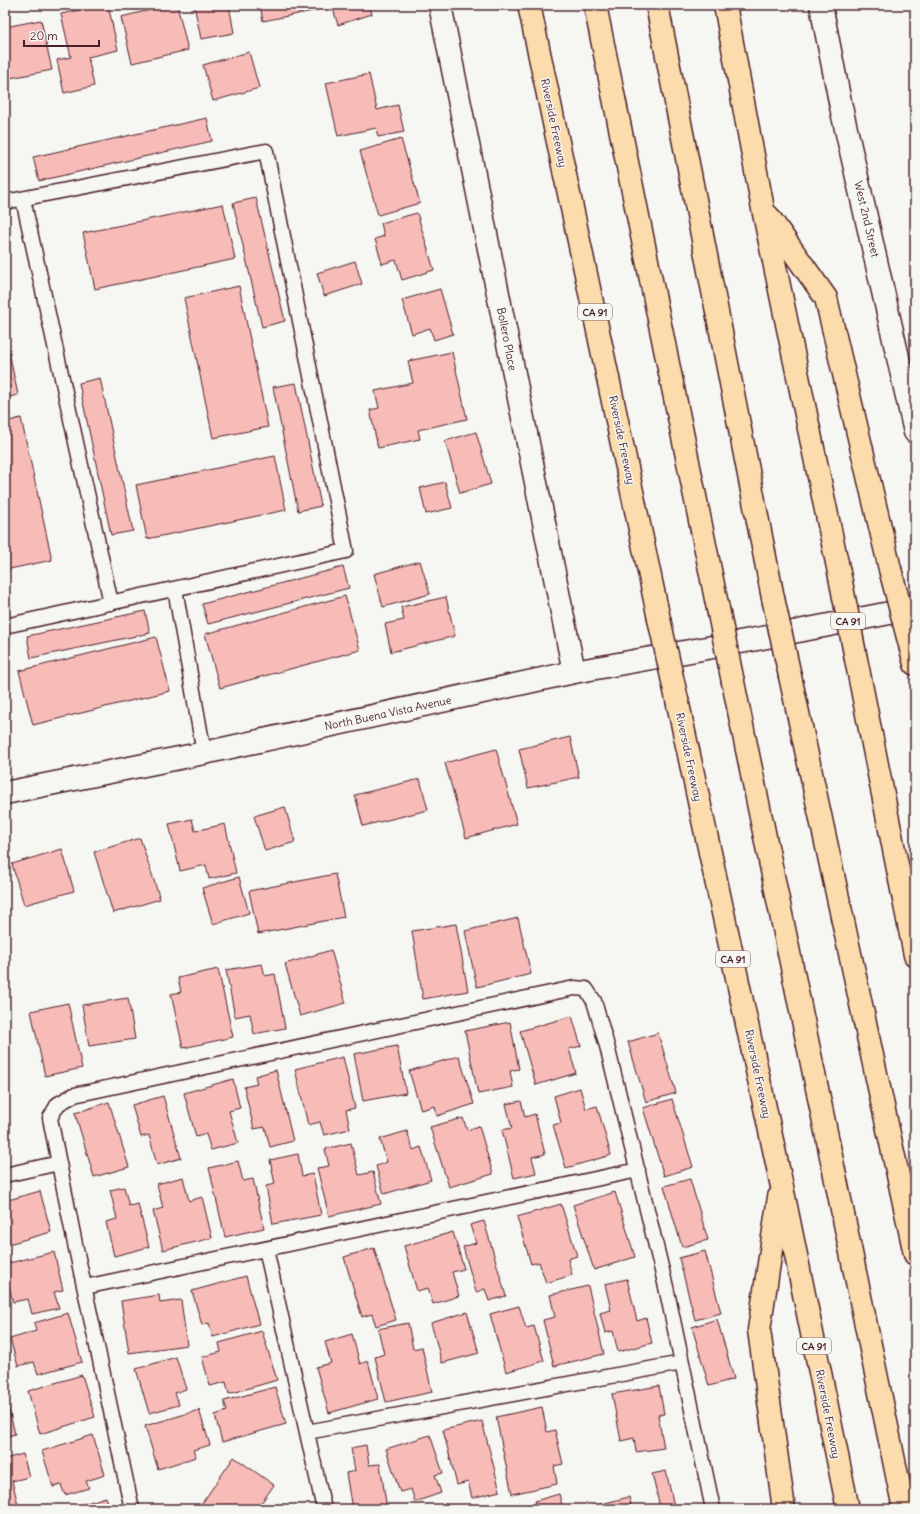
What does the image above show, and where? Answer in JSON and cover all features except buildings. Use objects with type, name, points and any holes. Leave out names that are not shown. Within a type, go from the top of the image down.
[{"type":"highway","name":"Riverside Freeway","points":[[529,5],[659,619],[781,1182],[848,1509]]},
{"type":"highway","points":[[595,5],[904,1509]]},
{"type":"highway","points":[[657,5],[773,598],[915,1254]]},
{"type":"highway","name":"CA 91","points":[[725,5],[763,209],[841,582],[915,954]]},
{"type":"highway","points":[[763,209],[826,298],[890,569],[913,657]]},
{"type":"highway","points":[[781,1182],[759,1330],[784,1509]]},
{"type":"street","name":"Bollero Place","points":[[440,5],[574,672]]},
{"type":"street","name":"West 2nd Street","points":[[821,5],[841,107],[909,375],[915,432]]},
{"type":"street","name":"North Buena Vista Avenue","points":[[5,793],[204,753],[574,672],[773,636],[915,608]]},
{"type":"lane","points":[[5,202],[266,151],[346,551],[5,626]]},
{"type":"lane","points":[[23,199],[111,603]]},
{"type":"lane","points":[[175,589],[204,753]]},
{"type":"lane","points":[[132,1509],[50,1118],[58,1104],[74,1094],[574,988],[586,989],[594,1001],[638,1170],[666,1287],[713,1509]]},
{"type":"lane","points":[[5,1175],[59,1163]]},
{"type":"lane","points":[[85,1288],[638,1170]]},
{"type":"lane","points":[[266,1249],[324,1509]]},
{"type":"lane","points":[[307,1432],[682,1363]]}]
